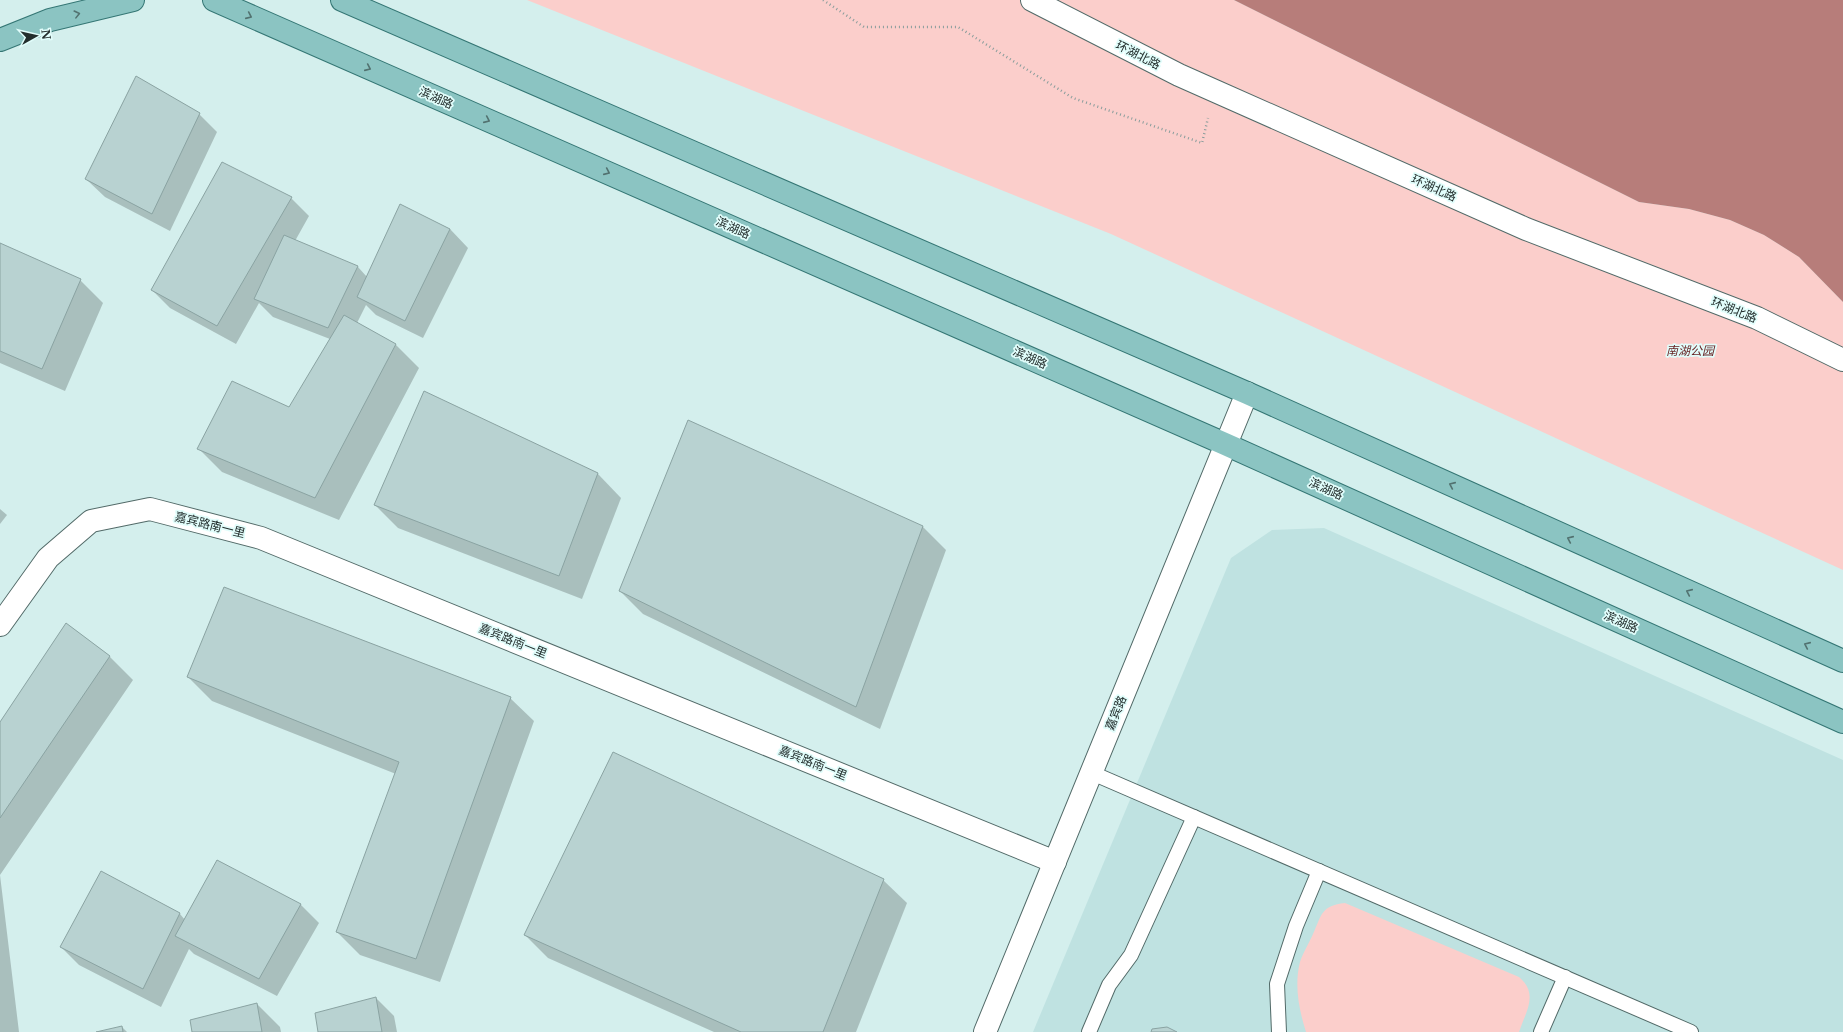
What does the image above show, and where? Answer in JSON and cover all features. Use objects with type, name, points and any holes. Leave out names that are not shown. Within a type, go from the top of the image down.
[{"type":"main road","points":[[0,40],[50,20],[133,0]]},
{"type":"main road","name":"滨湖路","points":[[214,0],[1225,444],[1843,722]]},
{"type":"main road","points":[[342,0],[1248,393],[1843,661]]},
{"type":"street","name":"环湖北路","points":[[1032,0],[1179,75],[1215,91],[1526,229],[1757,318],[1843,360]]},
{"type":"street","name":"嘉宾路","points":[[985,1032],[1225,444],[1248,393]]},
{"type":"street","name":"嘉宾路南一里","points":[[0,625],[48,558],[92,521],[150,509],[261,538],[1055,862]]},
{"type":"lane","points":[[1092,773],[1691,1032]]},
{"type":"lane","points":[[1089,1032],[1109,985],[1131,955],[1194,817]]},
{"type":"lane","points":[[1279,1032],[1277,984],[1296,926],[1319,871]]},
{"type":"lane","points":[[1541,1032],[1565,978]]},
{"type":"path","points":[[823,0],[864,27],[958,27],[1073,98],[1202,143],[1215,91]]},
{"type":"shaded area","points":[[1234,0],[1843,0],[1843,302],[1799,257],[1764,235],[1730,220],[1689,209],[1639,202]]},
{"type":"shaded area","points":[[1324,528],[1843,760],[1843,1032],[1033,1032],[1231,558],[1272,530]]},
{"type":"green space","name":"南湖公园","points":[[527,0],[1234,0],[1639,202],[1689,209],[1730,220],[1764,235],[1799,257],[1843,302],[1843,570],[1111,234]]},
{"type":"green space","points":[[1345,903],[1519,977],[1525,983],[1530,996],[1527,1010],[1519,1032],[1306,1032],[1301,1015],[1297,988],[1300,962],[1323,912],[1331,906]]},
{"type":"building","points":[[136,76],[200,113],[152,214],[85,179]]},
{"type":"building","points":[[222,162],[292,197],[217,326],[151,290]]},
{"type":"building","points":[[400,204],[450,229],[405,321],[357,297]]},
{"type":"building","points":[[284,235],[358,266],[328,328],[254,299]]},
{"type":"building","points":[[0,243],[81,279],[42,369],[0,351]]},
{"type":"building","points":[[344,315],[396,344],[315,498],[197,449],[232,381],[289,407]]},
{"type":"building","points":[[424,391],[598,473],[559,576],[374,505]]},
{"type":"building","points":[[688,420],[923,526],[856,707],[619,591]]},
{"type":"building","points":[[224,587],[511,697],[416,959],[336,932],[399,762],[187,677]]},
{"type":"building","points":[[66,623],[110,656],[0,818],[0,722]]},
{"type":"building","points":[[613,752],[884,879],[823,1032],[741,1032],[524,935]]},
{"type":"building","points":[[217,860],[301,904],[259,979],[175,936]]},
{"type":"building","points":[[101,871],[180,913],[143,989],[60,947]]},
{"type":"building","points":[[376,997],[382,1032],[318,1032],[315,1013]]},
{"type":"building","points":[[257,1003],[262,1032],[192,1032],[190,1020]]},
{"type":"building","points":[[122,1026],[123,1032],[96,1032]]},
{"type":"building","points":[[1167,1027],[1177,1032],[1151,1032],[1152,1029]]}]
